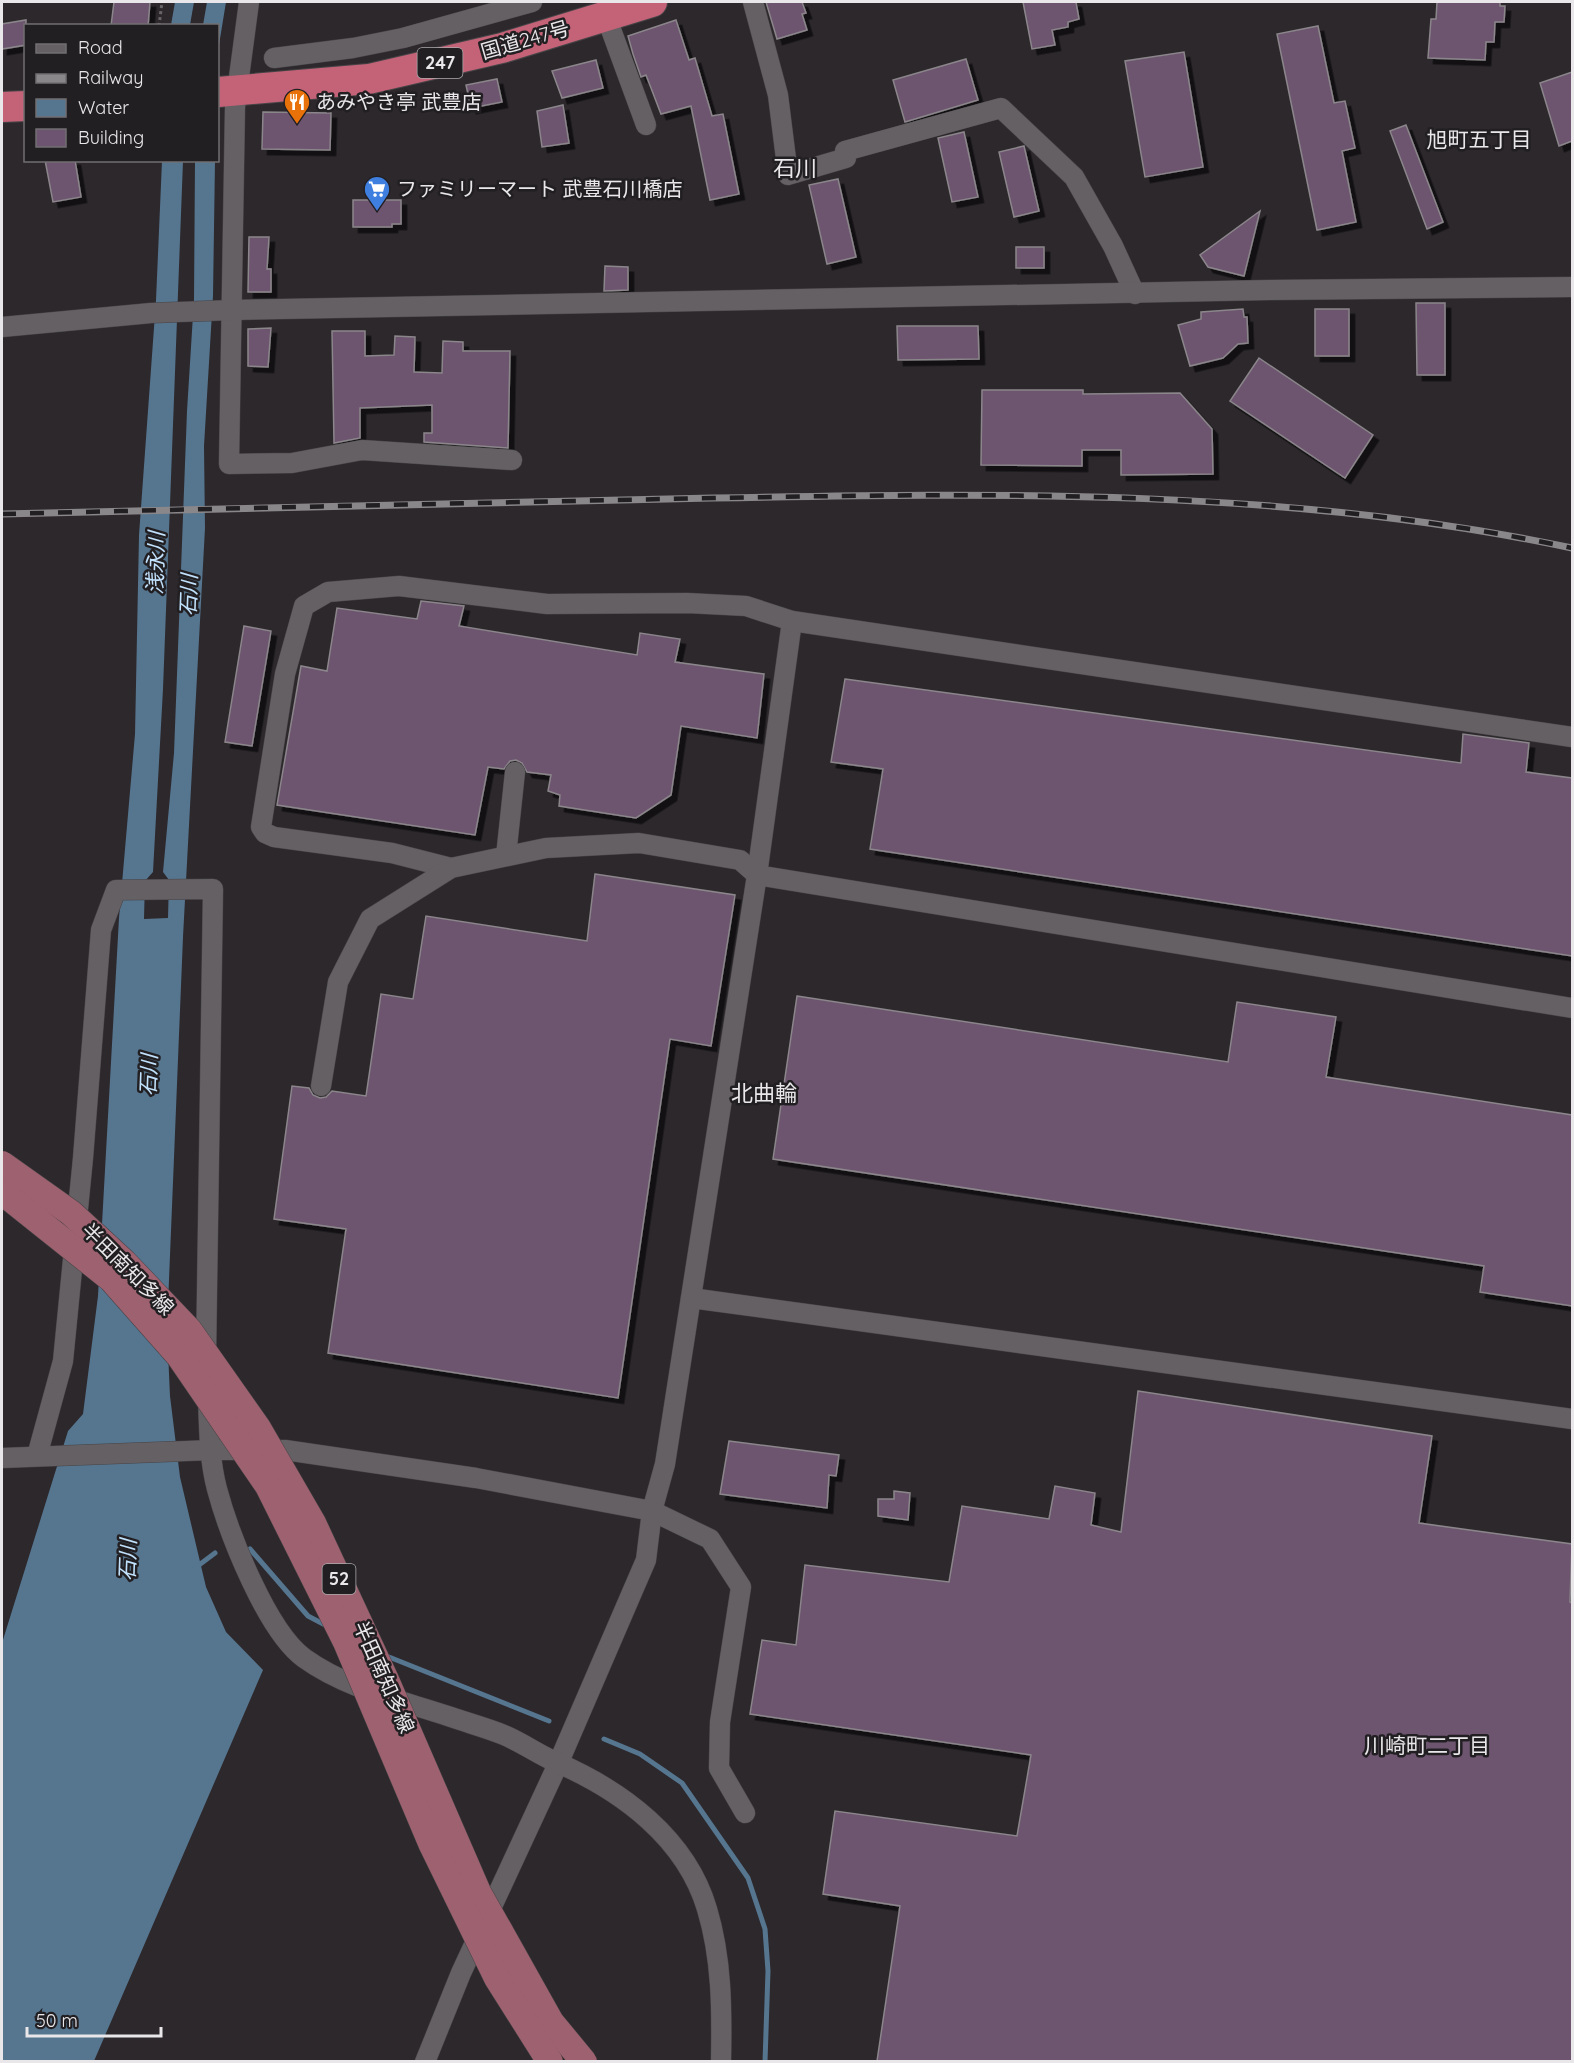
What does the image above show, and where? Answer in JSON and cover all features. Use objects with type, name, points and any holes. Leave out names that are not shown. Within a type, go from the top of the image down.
[{"type":"highway","name":"国道247号","points":[[225,92],[369,79],[502,48],[652,2]]},
{"type":"highway","points":[[2,107],[24,106]]},
{"type":"main road","name":"半田南知多線","points":[[2,1164],[71,1213],[124,1262],[189,1330],[258,1428],[313,1523],[387,1680],[478,1892],[551,2022],[584,2061]]},
{"type":"main road","name":"半田南知多線","points":[[2,1192],[111,1279],[179,1356],[268,1486],[346,1642],[431,1843],[492,1968],[550,2061]]},
{"type":"street","points":[[249,2],[225,92],[235,107],[227,310],[229,464],[292,464],[362,450],[513,460]]},
{"type":"street","points":[[273,58],[353,48],[403,38],[532,2]]},
{"type":"street","points":[[753,2],[778,95],[788,175],[846,159],[845,151],[1001,108],[1074,177],[1113,246],[1135,294]]},
{"type":"street","points":[[606,16],[646,124]]},
{"type":"street","points":[[2,327],[151,313],[227,310],[1572,287]]},
{"type":"street","points":[[451,868],[392,853],[274,837],[265,833],[261,827],[285,674],[304,606],[328,592],[399,586],[547,604],[687,603],[746,606],[792,621],[1572,737]]},
{"type":"street","points":[[425,2061],[461,1973],[558,1764],[646,1560],[652,1511],[665,1464],[757,875],[792,621]]},
{"type":"street","points":[[506,856],[514,772]]},
{"type":"street","points":[[321,1086],[338,982],[370,918],[451,868],[546,848],[639,843],[740,860],[757,875],[1572,1008]]},
{"type":"street","points":[[39,1456],[63,1361],[83,1158],[101,930],[116,890],[213,889],[205,1340],[209,1450],[217,1488],[244,1564],[283,1636],[303,1657],[349,1685],[504,1736],[617,1793],[641,1812],[666,1837],[687,1865],[707,1906],[718,1953],[722,1990],[721,2061]]},
{"type":"street","points":[[691,1298],[1572,1419]]},
{"type":"street","points":[[2,1458],[209,1450],[285,1450],[476,1478],[652,1511],[710,1539],[741,1587],[720,1722],[719,1768],[745,1813]]},
{"type":"path","points":[[159,24],[162,2]]},
{"type":"water","points":[[175,2],[194,2],[190,24],[171,24]]},
{"type":"water","points":[[207,2],[226,2],[219,45],[219,24],[203,24]]},
{"type":"water","name":"浅永川","points":[[162,162],[183,162],[163,689],[153,872],[145,881],[144,919],[168,918],[169,880],[163,872],[174,753],[187,411],[194,299],[195,162],[215,162],[213,296],[204,446],[205,528],[183,937],[167,1329],[170,1396],[180,1477],[206,1587],[226,1632],[263,1670],[94,2061],[2,2062],[2,1643],[68,1431],[83,1414],[98,1296],[119,918],[135,734],[139,535],[156,300]]},
{"type":"building","points":[[114,2],[150,2],[148,24],[111,24]]},
{"type":"building","points":[[766,2],[802,2],[806,13],[802,14],[807,30],[777,39]]},
{"type":"building","points":[[1023,2],[1076,2],[1079,19],[1068,22],[1068,27],[1052,30],[1055,45],[1032,49]]},
{"type":"building","points":[[1437,2],[1500,2],[1500,6],[1505,6],[1504,22],[1495,22],[1494,42],[1486,42],[1485,60],[1428,58],[1431,19],[1436,19]]},
{"type":"building","points":[[26,20],[24,45],[2,49],[2,24]]},
{"type":"building","points":[[676,20],[689,60],[695,58],[712,116],[723,114],[739,194],[710,200],[691,106],[661,114],[646,75],[641,77],[628,36]]},
{"type":"building","points":[[1318,26],[1334,103],[1345,101],[1355,148],[1342,151],[1356,222],[1317,230],[1277,34]]},
{"type":"building","points":[[1184,52],[1203,167],[1145,177],[1125,61]]},
{"type":"building","points":[[966,59],[978,100],[905,122],[893,80]]},
{"type":"building","points":[[596,60],[603,88],[562,98],[552,71]]},
{"type":"building","points":[[1572,72],[1572,141],[1559,146],[1540,83]]},
{"type":"building","points":[[497,79],[502,102],[471,108],[466,85]]},
{"type":"building","points":[[563,105],[569,143],[542,147],[537,111]]},
{"type":"building","name":"あみやき亭 武豊店","points":[[263,112],[331,113],[330,150],[262,149]]},
{"type":"building","points":[[1406,125],[1443,222],[1427,229],[1390,131]]},
{"type":"building","points":[[964,132],[978,197],[952,202],[938,138]]},
{"type":"building","points":[[1024,146],[1039,211],[1014,217],[999,152]]},
{"type":"building","points":[[45,162],[75,162],[81,197],[53,202]]},
{"type":"building","points":[[838,179],[856,257],[827,264],[809,185]]},
{"type":"building","name":"ファミリーマート 武豊石川橋店","points":[[353,200],[401,200],[401,224],[392,224],[392,227],[353,227]]},
{"type":"building","points":[[1260,211],[1244,276],[1208,267],[1200,255]]},
{"type":"building","points":[[249,237],[269,237],[267,269],[271,269],[271,292],[248,292]]},
{"type":"building","points":[[1016,247],[1044,247],[1044,268],[1016,268]]},
{"type":"building","points":[[605,266],[628,267],[628,290],[604,291]]},
{"type":"building","points":[[1416,303],[1445,303],[1445,375],[1417,375]]},
{"type":"building","points":[[1243,309],[1244,317],[1247,317],[1248,343],[1238,344],[1223,358],[1190,366],[1178,325],[1201,319],[1201,312]]},
{"type":"building","points":[[1315,309],[1349,309],[1349,356],[1315,356]]},
{"type":"building","points":[[897,326],[978,326],[979,359],[898,360]]},
{"type":"building","points":[[271,328],[268,367],[248,366],[248,329]]},
{"type":"building","points":[[332,331],[365,331],[365,356],[394,355],[395,336],[415,337],[414,372],[442,373],[443,341],[463,342],[463,351],[510,351],[508,448],[424,442],[424,433],[432,433],[432,405],[360,408],[360,438],[334,443]]},
{"type":"building","points":[[1259,358],[1373,435],[1345,478],[1230,401]]},
{"type":"building","points":[[982,390],[1083,390],[1083,394],[1180,393],[1212,429],[1213,474],[1121,475],[1121,450],[1082,450],[1082,466],[981,465]]},
{"type":"building","points":[[421,601],[464,606],[459,626],[637,655],[640,633],[680,639],[675,662],[764,674],[757,738],[681,726],[671,795],[636,818],[559,806],[560,795],[548,791],[551,775],[527,772],[522,763],[516,760],[510,761],[504,769],[488,767],[475,835],[277,805],[301,666],[327,671],[337,608],[417,619]]},
{"type":"building","points":[[244,626],[271,631],[252,746],[225,742]]},
{"type":"building","points":[[845,679],[1461,763],[1463,734],[1529,743],[1526,772],[1572,778],[1572,956],[870,849],[883,769],[831,762]]},
{"type":"building","points":[[595,874],[735,895],[711,1046],[670,1039],[618,1398],[328,1353],[346,1229],[274,1219],[292,1086],[309,1088],[313,1095],[320,1098],[326,1097],[332,1091],[366,1096],[381,994],[413,999],[426,916],[587,941]]},
{"type":"building","points":[[797,996],[1228,1062],[1237,1002],[1336,1017],[1326,1077],[1572,1115],[1572,1306],[1480,1292],[1484,1266],[773,1159]]},
{"type":"building","points":[[1138,1391],[1432,1436],[1419,1523],[1572,1544],[1570,1602],[1572,1603],[1572,2061],[877,2061],[900,1906],[823,1894],[835,1811],[1017,1836],[1031,1755],[750,1714],[762,1640],[796,1645],[805,1565],[949,1582],[962,1506],[1049,1519],[1055,1486],[1095,1493],[1091,1525],[1121,1532]]},
{"type":"building","points":[[729,1441],[839,1455],[836,1476],[829,1475],[827,1508],[720,1494]]},
{"type":"building","points":[[894,1491],[910,1493],[908,1520],[878,1516],[878,1499],[894,1499]]},
{"type":"waterway","points":[[250,1549],[308,1616],[327,1626]]},
{"type":"waterway","points":[[195,1568],[215,1553]]},
{"type":"waterway","points":[[384,1655],[549,1721]]},
{"type":"waterway","points":[[604,1739],[640,1754],[682,1783],[748,1878],[765,1929],[768,1971],[765,2062]]},
{"type":"railway","points":[[2,514],[713,498],[1037,496],[1252,504],[1359,514],[1466,528],[1572,548]]},
{"type":"place","name":"あみやき亭 武豊店","points":[[297,125]]},
{"type":"place","name":"ファミリーマート 武豊石川橋店","points":[[377,212]]},
{"type":"district","name":"旭町五丁目","points":[[1479,140]]},
{"type":"district","name":"石川","points":[[795,168]]},
{"type":"district","name":"北曲輪","points":[[764,1093]]},
{"type":"district","name":"川崎町二丁目","points":[[1427,1746]]}]
